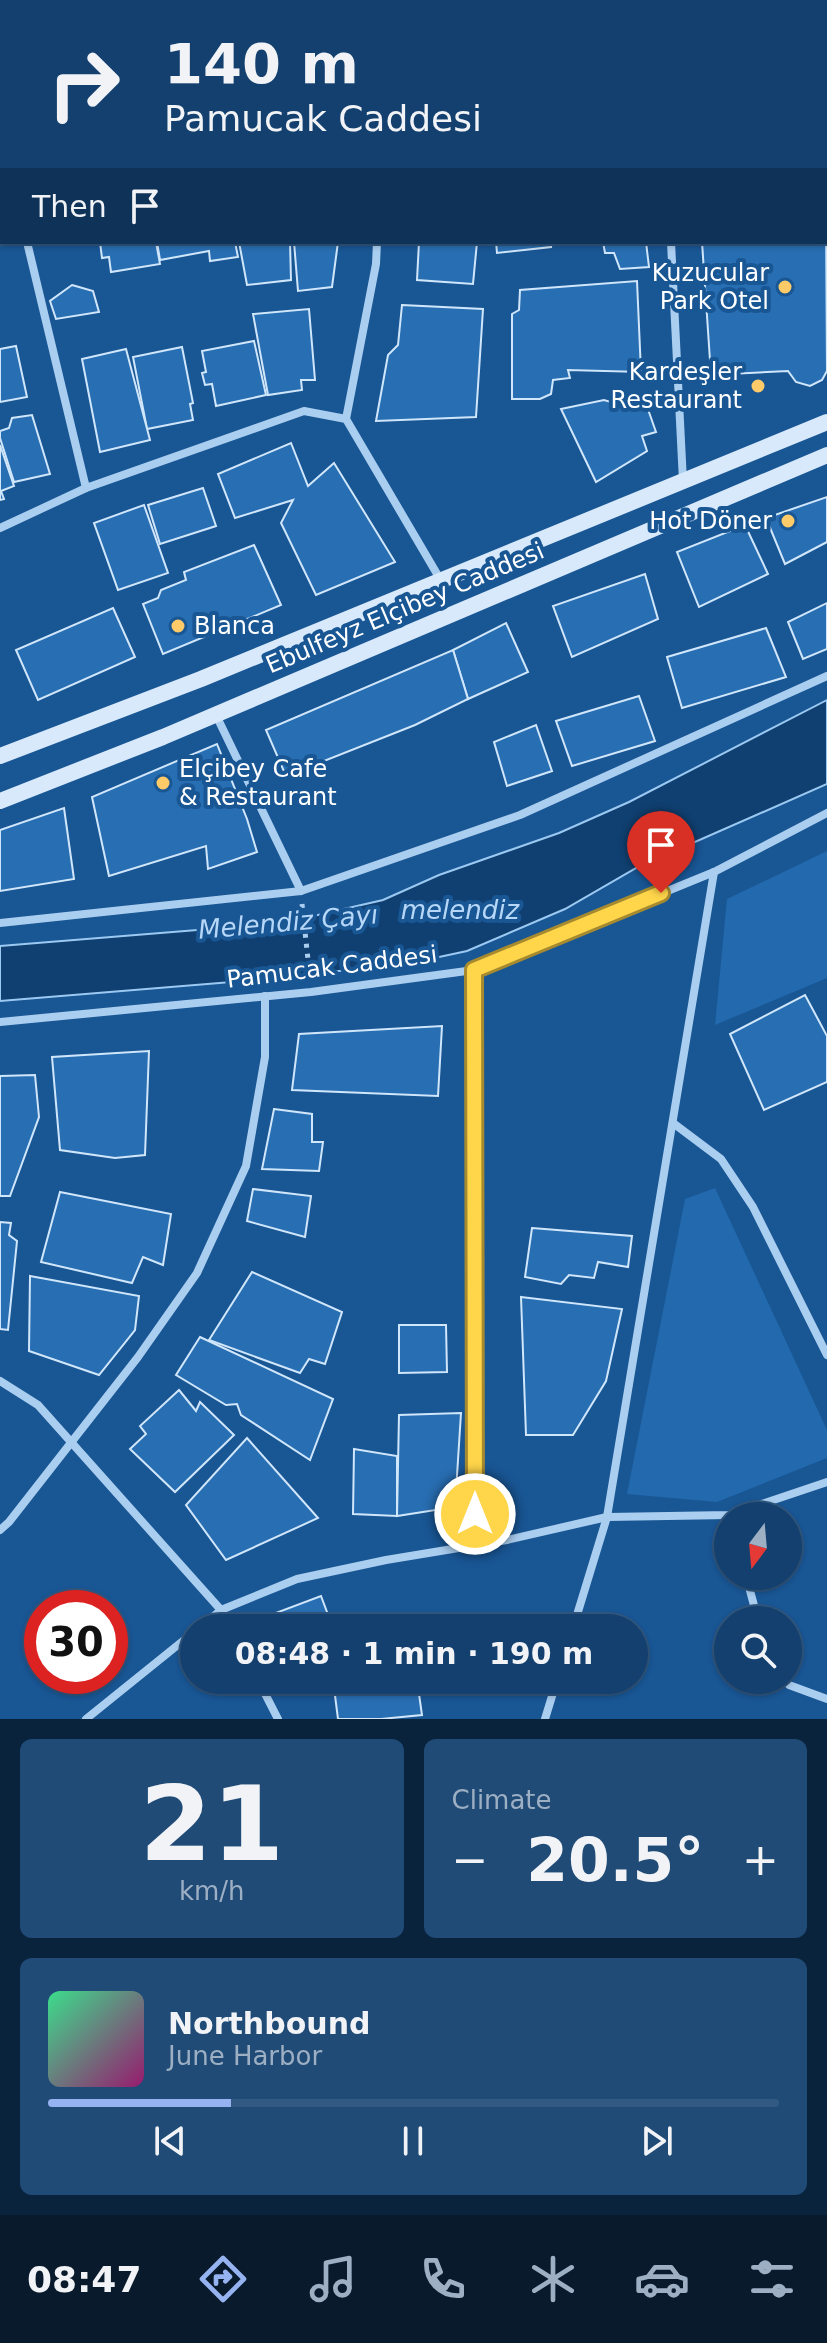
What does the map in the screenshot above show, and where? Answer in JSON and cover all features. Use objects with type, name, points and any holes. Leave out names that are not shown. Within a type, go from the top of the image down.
[{"type":"main road","name":"Ebulfeyz Elçibey Caddesi","points":[[0,756],[201,679],[827,422]]},
{"type":"main road","name":"Ebulfeyz Elçibey Caddesi","points":[[0,801],[216,714],[827,455]]},
{"type":"street","points":[[27,244],[86,488]]},
{"type":"street","points":[[377,244],[376,264],[346,419],[440,579]]},
{"type":"street","points":[[671,244],[683,481]]},
{"type":"street","points":[[0,528],[86,488],[304,411],[346,419]]},
{"type":"street","points":[[0,923],[301,891],[520,815],[827,676]]},
{"type":"street","points":[[216,714],[301,891]]},
{"type":"street","name":"Pamucak Caddesi","points":[[0,1022],[311,992],[474,970],[714,872],[827,813]]},
{"type":"street","points":[[577,1614],[607,1517],[714,872]]},
{"type":"street","points":[[474,970],[475,1546]]},
{"type":"street","points":[[0,1530],[73,1442],[197,1273],[246,1166],[265,1057],[265,996]]},
{"type":"street","points":[[673,1123],[721,1159],[753,1207],[827,1355]]},
{"type":"street","points":[[0,1381],[38,1405],[223,1614]]},
{"type":"street","points":[[768,1502],[827,1482]]},
{"type":"street","points":[[216,1614],[297,1579],[386,1560],[475,1546],[607,1517],[714,1515]]},
{"type":"street","points":[[86,1719],[180,1643]]},
{"type":"street","points":[[802,1690],[827,1699]]},
{"type":"street","points":[[265,1694],[278,1719]]},
{"type":"street","points":[[545,1719],[553,1694]]},
{"type":"path","points":[[301,891],[311,992]]},
{"type":"shaded area","points":[[827,851],[827,978],[715,1025],[727,899]]},
{"type":"shaded area","points":[[715,1188],[827,1430],[827,1458],[717,1502],[627,1494],[685,1199]]},
{"type":"water","name":"melendiz","points":[[827,700],[827,784],[638,867],[565,909],[467,951],[411,963],[267,979],[0,1001],[0,946],[283,923],[383,900],[439,875],[559,833],[629,802]]},
{"type":"building","points":[[100,244],[156,244],[160,264],[111,272],[109,257],[102,258]]},
{"type":"building","points":[[157,244],[235,244],[238,257],[210,261],[209,251],[160,260]]},
{"type":"building","points":[[239,244],[290,244],[291,280],[247,285]]},
{"type":"building","points":[[294,244],[338,244],[332,287],[298,291]]},
{"type":"building","points":[[419,244],[477,244],[473,284],[417,280]]},
{"type":"building","points":[[496,244],[552,244],[551,247],[497,253]]},
{"type":"building","points":[[603,244],[646,244],[649,267],[620,269],[614,253],[605,253]]},
{"type":"building","points":[[702,244],[826,244],[827,371],[822,380],[810,386],[796,382],[788,371],[711,375]]},
{"type":"building","points":[[637,281],[641,372],[568,370],[570,378],[553,380],[551,394],[540,399],[512,399],[512,314],[519,310],[520,290]]},
{"type":"building","points":[[72,285],[93,291],[99,312],[56,319],[50,301]]},
{"type":"building","points":[[402,305],[483,309],[476,417],[376,421],[388,355],[398,345]]},
{"type":"building","points":[[309,309],[315,380],[301,380],[302,390],[268,395],[253,314]]},
{"type":"building","points":[[254,341],[266,395],[216,406],[212,384],[205,385],[202,351]]},
{"type":"building","points":[[16,346],[27,397],[0,402],[0,349]]},
{"type":"building","points":[[182,347],[193,403],[190,404],[193,420],[147,429],[133,357]]},
{"type":"building","points":[[126,349],[150,440],[100,452],[82,359]]},
{"type":"building","points":[[644,398],[656,432],[642,436],[647,451],[596,482],[561,409],[604,400],[614,403]]},
{"type":"building","points":[[32,415],[50,474],[14,482],[0,431],[9,428],[12,418]]},
{"type":"building","points":[[291,443],[308,486],[334,463],[395,562],[316,595],[281,523],[293,500],[235,518],[218,474]]},
{"type":"building","points":[[0,445],[14,486],[1,491],[4,499],[0,500]]},
{"type":"building","points":[[203,488],[216,526],[160,544],[148,505]]},
{"type":"building","points":[[827,497],[827,542],[785,564],[766,518]]},
{"type":"building","points":[[144,505],[168,573],[118,590],[94,523]]},
{"type":"building","points":[[745,525],[768,574],[699,607],[677,552]]},
{"type":"building","points":[[254,545],[281,605],[163,654],[143,604],[158,598],[161,590],[186,580],[184,572]]},
{"type":"building","points":[[645,574],[658,619],[572,657],[553,606]]},
{"type":"building","points":[[827,603],[827,649],[803,659],[788,622]]},
{"type":"building","points":[[113,608],[135,657],[38,700],[16,650]]},
{"type":"building","points":[[506,623],[528,672],[468,699],[453,650]]},
{"type":"building","points":[[766,628],[786,677],[682,708],[667,657]]},
{"type":"building","points":[[453,650],[468,699],[415,725],[286,776],[266,730]]},
{"type":"building","points":[[639,696],[655,741],[572,766],[556,721]]},
{"type":"building","points":[[536,725],[552,771],[507,786],[494,742]]},
{"type":"building","points":[[217,744],[257,852],[208,869],[206,846],[109,876],[92,797]]},
{"type":"building","points":[[64,808],[74,879],[0,891],[0,830]]},
{"type":"building","points":[[805,995],[827,1036],[827,1082],[764,1110],[730,1034]]},
{"type":"building","points":[[442,1026],[438,1096],[292,1090],[299,1034]]},
{"type":"building","points":[[149,1051],[145,1155],[115,1158],[60,1150],[52,1057]]},
{"type":"building","points":[[35,1075],[39,1117],[10,1196],[0,1196],[0,1076]]},
{"type":"building","points":[[274,1109],[312,1114],[312,1142],[323,1142],[319,1171],[262,1169]]},
{"type":"building","points":[[253,1189],[311,1196],[305,1237],[247,1221]]},
{"type":"building","points":[[60,1192],[171,1214],[163,1265],[143,1257],[132,1283],[41,1262]]},
{"type":"building","points":[[0,1222],[11,1223],[9,1235],[17,1241],[8,1330],[0,1329]]},
{"type":"building","points":[[532,1228],[632,1236],[628,1267],[598,1262],[594,1278],[569,1275],[561,1284],[525,1277]]},
{"type":"building","points":[[252,1272],[342,1312],[325,1364],[309,1359],[300,1373],[209,1340]]},
{"type":"building","points":[[30,1276],[139,1296],[135,1330],[99,1375],[29,1351]]},
{"type":"building","points":[[521,1297],[622,1309],[606,1381],[573,1435],[526,1435]]},
{"type":"building","points":[[399,1325],[446,1325],[447,1372],[399,1373]]},
{"type":"building","points":[[200,1337],[333,1399],[310,1460],[241,1415],[237,1404],[226,1405],[176,1375]]},
{"type":"building","points":[[179,1390],[196,1411],[200,1402],[234,1435],[175,1492],[130,1449],[146,1434],[140,1426]]},
{"type":"building","points":[[461,1413],[455,1507],[397,1516],[399,1415]]},
{"type":"building","points":[[247,1438],[318,1518],[226,1560],[186,1505]]},
{"type":"building","points":[[354,1449],[397,1456],[397,1516],[353,1514]]},
{"type":"building","points":[[321,1596],[328,1614],[273,1614]]},
{"type":"building","points":[[335,1694],[419,1694],[422,1715],[338,1719]]},
{"type":"place","name":"Kuzucular Park Otel","points":[[785,287]]},
{"type":"place","name":"Kardeşler Restaurant","points":[[758,386]]},
{"type":"place","name":"Hot Döner","points":[[788,521]]},
{"type":"place","name":"Blanca","points":[[178,626]]},
{"type":"place","name":"Elçibey Cafe & Restaurant","points":[[163,783]]},
{"type":"route","points":[[475,1514],[474,970],[661,893]]},
{"type":"water label","name":"Melendiz Çayı","points":[[288,922]]}]
